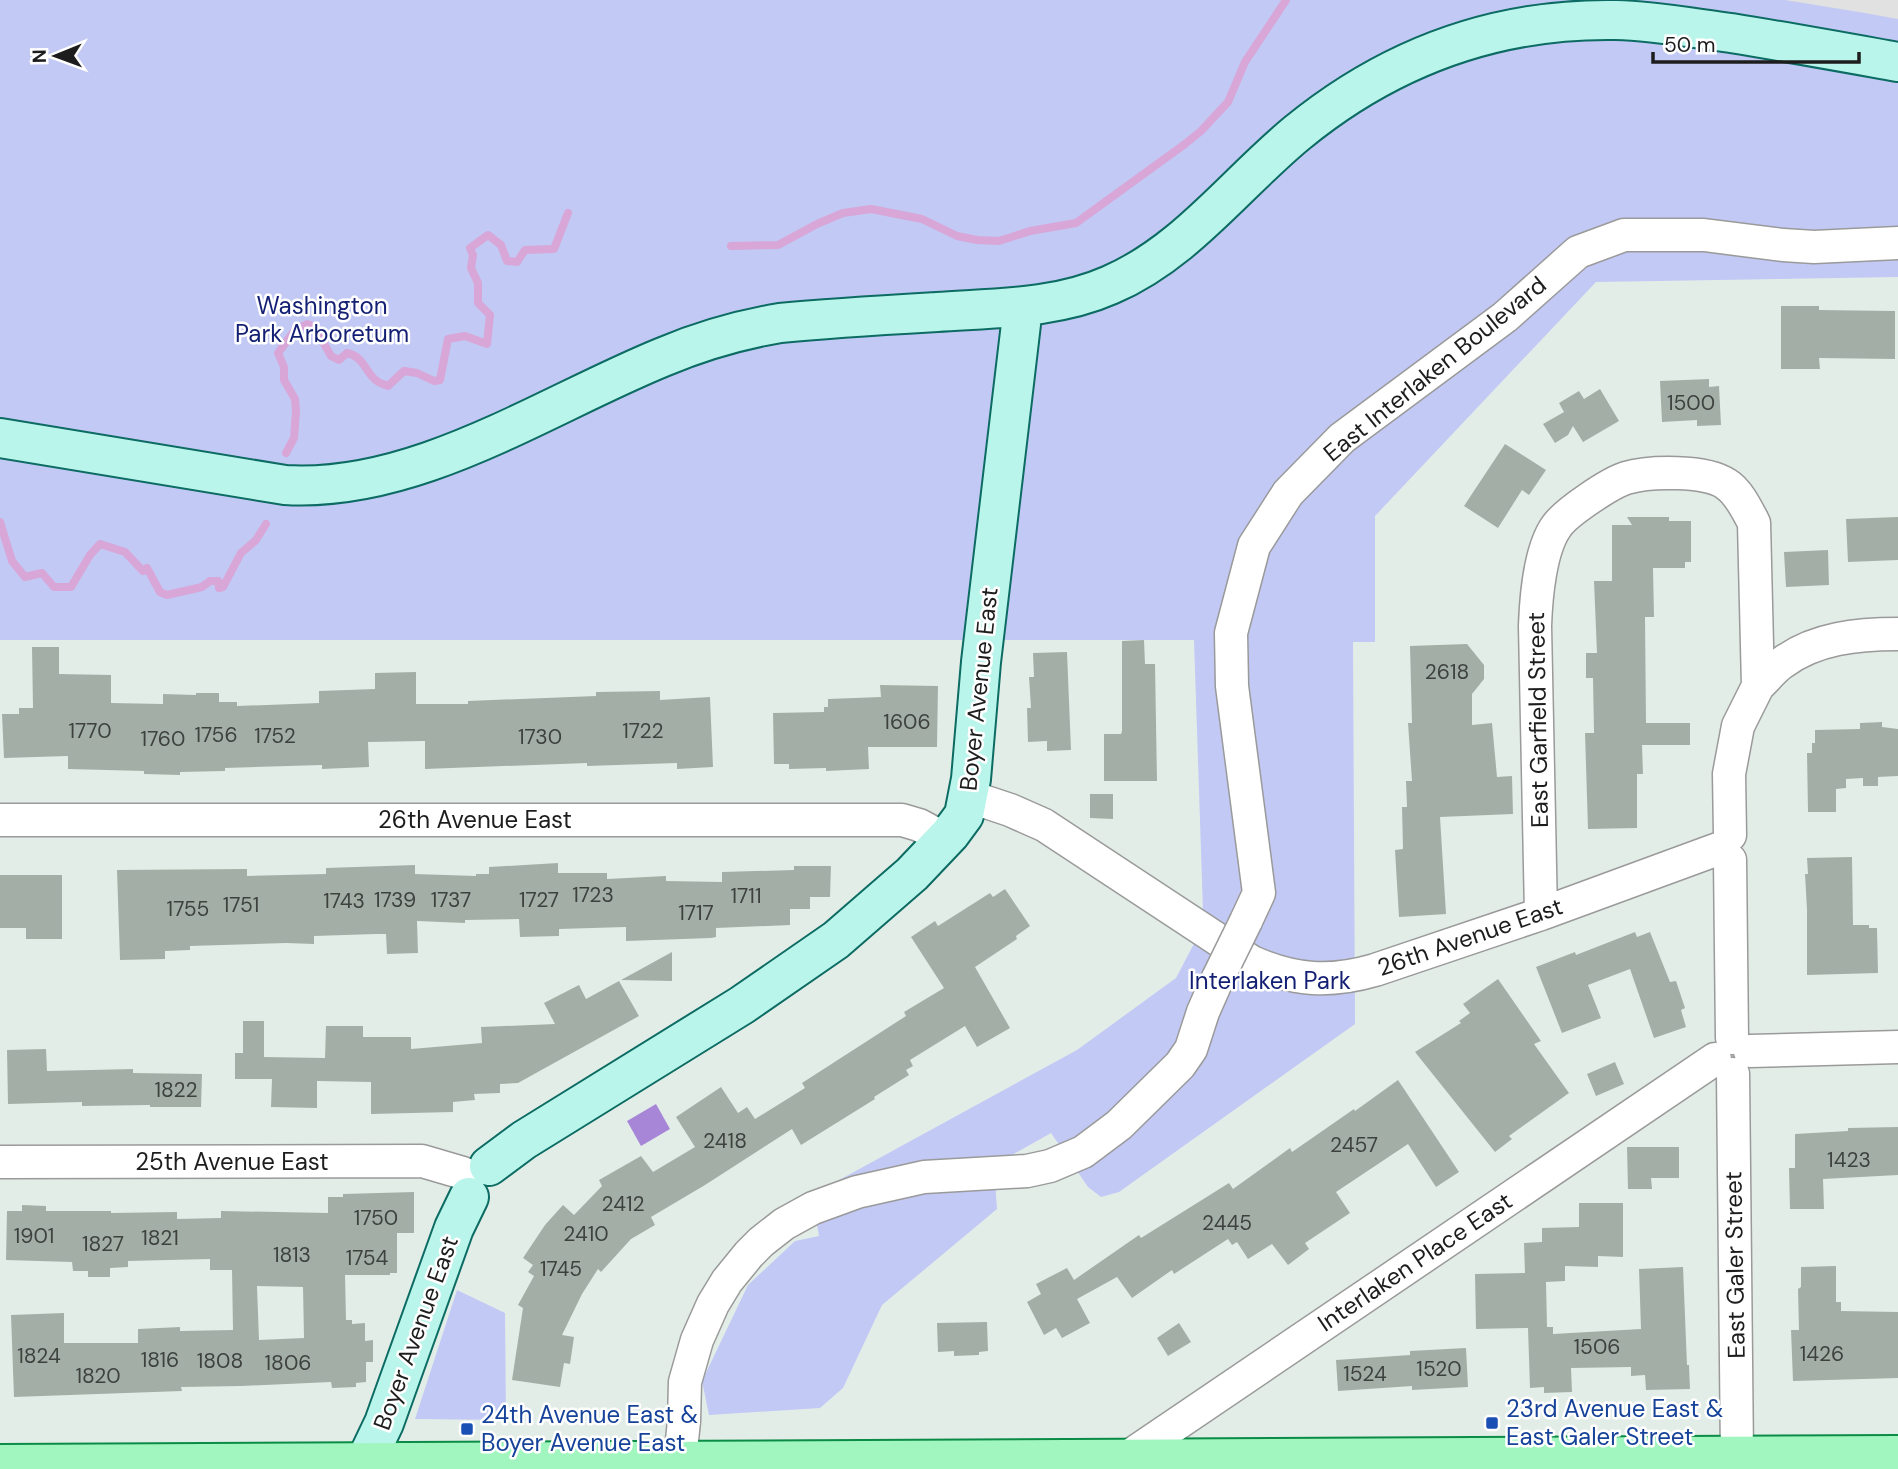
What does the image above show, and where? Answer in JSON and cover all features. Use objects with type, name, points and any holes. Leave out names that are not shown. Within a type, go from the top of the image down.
[{"type":"main road","points":[[0,438],[285,485],[333,485],[393,473],[475,444],[663,357],[742,330],[780,323],[1023,307],[1091,293],[1132,275],[1156,260],[1186,236],[1264,162],[1337,103],[1367,83],[1403,64],[1493,33],[1533,26],[1616,20],[1668,24],[1898,62]]},
{"type":"main road","name":"Boyer Avenue East","points":[[364,1465],[384,1423],[474,1179],[524,1140],[742,1005],[836,940],[912,873],[964,815],[971,779],[981,662],[1023,307]]},
{"type":"main road","points":[[0,1464],[1667,1463],[1737,1456],[1898,1455]]},
{"type":"street","name":"East Interlaken Boulevard","points":[[680,1465],[685,1382],[697,1340],[727,1281],[748,1254],[773,1231],[797,1216],[857,1192],[925,1177],[1027,1171],[1050,1166],[1083,1152],[1119,1125],[1180,1065],[1194,1042],[1218,978],[1259,893],[1232,686],[1231,633],[1254,546],[1288,493],[1342,439],[1505,317],[1578,252],[1624,235],[1704,234],[1814,247],[1898,243]]},
{"type":"street","name":"East Galer Street","points":[[1554,528],[1592,497],[1625,478],[1674,472],[1704,476],[1726,483],[1744,503],[1754,523],[1758,686],[1738,726],[1729,774],[1726,848],[1732,1055],[1737,1456]]},
{"type":"street","name":"East Garfield Street","points":[[1541,915],[1535,626],[1541,569],[1554,528]]},
{"type":"street","points":[[1758,686],[1781,663],[1826,641],[1868,634],[1898,635]]},
{"type":"street","name":"26th Avenue East","points":[[968,796],[1044,824],[1252,962],[1271,971],[1292,976],[1334,979],[1354,976],[1541,915],[1726,848]]},
{"type":"street","name":"26th Avenue East","points":[[0,820],[902,820],[919,825],[945,839]]},
{"type":"street","points":[[1732,1055],[1898,1047]]},
{"type":"street","name":"Interlaken Place East","points":[[1121,1464],[1732,1055]]},
{"type":"street","name":"25th Avenue East","points":[[0,1163],[422,1161],[474,1179]]},
{"type":"green space","name":"Washington Park Arboretum","points":[[0,0],[1898,0],[1898,277],[1596,282],[1375,516],[1375,642],[1353,642],[1355,1024],[1119,1192],[1101,1197],[1088,1187],[1051,1133],[994,1165],[997,1209],[882,1305],[843,1388],[820,1408],[709,1415],[702,1381],[748,1285],[795,1241],[819,1236],[810,1196],[1077,1050],[1176,978],[1208,917],[1203,911],[1194,640],[0,640]]},
{"type":"green space","points":[[457,1290],[505,1313],[506,1420],[415,1419]]},
{"type":"shaded area","points":[[1785,0],[1898,0],[1898,19],[1865,13]]},
{"type":"shaded area","points":[[656,1104],[670,1129],[641,1146],[627,1121]]},
{"type":"building","points":[[1781,306],[1819,306],[1819,310],[1895,311],[1895,359],[1819,358],[1820,369],[1781,369]]},
{"type":"building","points":[[1709,379],[1709,387],[1719,386],[1721,425],[1697,426],[1697,420],[1662,422],[1660,381]]},
{"type":"building","points":[[1600,389],[1619,421],[1583,442],[1573,426],[1568,435],[1555,443],[1543,424],[1564,412],[1559,403],[1579,391],[1584,399]]},
{"type":"building","points":[[1505,444],[1546,470],[1529,495],[1522,490],[1498,528],[1464,506]]},
{"type":"building","points":[[1627,517],[1669,517],[1669,521],[1691,521],[1691,562],[1685,562],[1685,568],[1653,568],[1654,617],[1645,617],[1646,723],[1690,723],[1690,745],[1642,745],[1643,774],[1637,774],[1637,828],[1588,829],[1585,733],[1594,733],[1593,678],[1586,678],[1586,653],[1597,653],[1594,581],[1612,581],[1612,525],[1632,525]]},
{"type":"building","points":[[1898,517],[1898,560],[1848,562],[1846,519]]},
{"type":"building","points":[[1828,550],[1829,585],[1786,587],[1784,552]]},
{"type":"building","points":[[1144,640],[1145,664],[1155,664],[1157,781],[1104,781],[1104,734],[1121,734],[1122,731],[1122,641]]},
{"type":"building","points":[[1467,644],[1484,665],[1484,679],[1472,694],[1472,725],[1492,723],[1497,777],[1512,776],[1513,814],[1440,817],[1446,914],[1399,917],[1395,850],[1403,849],[1402,807],[1407,807],[1406,781],[1412,781],[1408,723],[1412,723],[1410,646]]},
{"type":"building","points":[[32,647],[59,647],[59,674],[111,675],[111,703],[163,704],[163,694],[219,693],[219,702],[237,702],[237,706],[319,703],[319,691],[375,689],[375,673],[416,672],[416,704],[468,704],[468,701],[596,696],[596,692],[660,691],[660,700],[710,697],[713,767],[677,769],[677,763],[587,766],[587,763],[425,769],[425,741],[368,742],[369,767],[322,769],[322,765],[225,768],[225,771],[180,772],[180,775],[68,769],[68,756],[4,758],[2,714],[19,714],[19,708],[33,708]]},
{"type":"building","points":[[1067,652],[1071,750],[1047,751],[1047,741],[1028,742],[1027,708],[1031,708],[1029,677],[1034,677],[1033,653]]},
{"type":"building","points":[[880,685],[938,686],[937,747],[868,747],[869,769],[826,771],[826,768],[789,769],[789,764],[774,764],[773,713],[824,712],[824,707],[828,707],[828,699],[881,697]]},
{"type":"building","points":[[1882,722],[1882,727],[1898,729],[1898,776],[1878,777],[1878,786],[1863,786],[1863,778],[1846,779],[1846,788],[1836,789],[1836,812],[1808,812],[1807,753],[1812,753],[1815,730],[1860,729],[1860,723]]},
{"type":"building","points":[[1090,794],[1113,794],[1113,819],[1090,818]]},
{"type":"building","points":[[1852,857],[1853,925],[1877,928],[1878,973],[1807,975],[1807,858]]},
{"type":"building","points":[[558,863],[558,873],[607,873],[607,879],[666,876],[666,881],[722,882],[722,872],[831,866],[830,897],[810,897],[810,909],[790,909],[790,925],[716,928],[716,937],[711,938],[626,941],[626,927],[559,929],[559,936],[520,937],[519,919],[465,920],[465,923],[417,921],[418,953],[387,954],[386,934],[376,934],[314,936],[314,944],[190,946],[190,950],[165,951],[165,959],[120,960],[117,870],[247,869],[247,876],[326,874],[326,868],[415,865],[415,874],[476,876],[489,874],[489,867]]},
{"type":"building","points":[[0,875],[62,875],[62,939],[26,939],[26,928],[0,928]]},
{"type":"building","points":[[1005,889],[1030,926],[1016,936],[1017,939],[975,967],[1010,1028],[977,1047],[965,1026],[910,1060],[913,1066],[906,1070],[909,1075],[801,1145],[792,1129],[651,1217],[655,1225],[631,1239],[601,1272],[598,1269],[582,1294],[562,1335],[574,1337],[570,1364],[564,1363],[560,1387],[512,1380],[523,1308],[518,1305],[534,1276],[528,1272],[533,1265],[523,1258],[545,1225],[563,1205],[574,1215],[602,1186],[599,1180],[641,1156],[653,1172],[695,1147],[676,1117],[721,1087],[738,1113],[747,1107],[755,1119],[805,1088],[802,1083],[906,1016],[904,1012],[944,988],[911,937],[935,921],[938,926],[990,893],[993,897]]},
{"type":"building","points":[[1635,932],[1637,937],[1650,932],[1670,982],[1676,981],[1685,1008],[1681,1010],[1686,1027],[1654,1038],[1630,969],[1588,985],[1601,1018],[1562,1033],[1536,967]]},
{"type":"building","points":[[672,952],[672,981],[621,980]]},
{"type":"building","points":[[1498,979],[1541,1041],[1534,1044],[1569,1093],[1509,1136],[1512,1139],[1495,1152],[1415,1052],[1461,1023],[1459,1021],[1470,1013],[1463,1004]]},
{"type":"building","points":[[619,981],[639,1016],[518,1083],[500,1084],[500,1093],[474,1094],[475,1100],[453,1102],[453,1112],[371,1114],[371,1082],[317,1081],[317,1108],[271,1107],[272,1079],[235,1079],[235,1053],[243,1053],[243,1021],[264,1021],[264,1057],[325,1058],[326,1026],[363,1026],[363,1037],[411,1037],[411,1049],[482,1043],[481,1027],[555,1024],[544,1003],[579,985],[586,999]]},
{"type":"building","points":[[46,1049],[47,1071],[133,1069],[133,1073],[202,1074],[201,1107],[82,1106],[82,1102],[8,1104],[7,1050]]},
{"type":"building","points":[[1615,1062],[1624,1084],[1596,1096],[1587,1074]]},
{"type":"building","points":[[1398,1080],[1459,1172],[1436,1187],[1408,1144],[1336,1192],[1350,1213],[1305,1243],[1309,1249],[1288,1265],[1272,1244],[1248,1259],[1237,1242],[1232,1245],[1228,1239],[1174,1274],[1172,1270],[1132,1298],[1117,1277],[1077,1299],[1090,1323],[1062,1338],[1056,1328],[1044,1335],[1027,1302],[1041,1294],[1036,1284],[1067,1268],[1074,1280],[1139,1235],[1141,1238],[1229,1183],[1233,1189],[1290,1148],[1292,1152]]},
{"type":"building","points":[[1898,1127],[1898,1175],[1823,1179],[1824,1209],[1790,1209],[1789,1168],[1795,1168],[1795,1134],[1848,1131],[1848,1128]]},
{"type":"building","points":[[1627,1147],[1679,1147],[1679,1178],[1651,1178],[1652,1189],[1628,1189]]},
{"type":"building","points":[[414,1192],[414,1233],[397,1233],[397,1273],[345,1275],[346,1320],[352,1320],[352,1324],[365,1323],[365,1341],[373,1340],[373,1362],[366,1362],[366,1382],[356,1383],[356,1387],[332,1388],[331,1382],[14,1397],[11,1315],[64,1313],[64,1343],[138,1343],[138,1329],[180,1327],[180,1331],[233,1330],[232,1270],[210,1270],[210,1259],[128,1261],[128,1267],[110,1268],[110,1277],[88,1277],[88,1271],[73,1271],[72,1262],[6,1260],[7,1211],[22,1211],[22,1205],[46,1206],[46,1211],[177,1212],[177,1219],[221,1218],[221,1211],[328,1213],[328,1197],[343,1197],[343,1194]],"holes":[[[257,1286],[303,1287],[304,1338],[259,1340]]]},
{"type":"building","points":[[1579,1203],[1623,1203],[1623,1257],[1598,1256],[1598,1267],[1565,1266],[1565,1281],[1546,1282],[1547,1327],[1553,1327],[1553,1334],[1641,1329],[1639,1269],[1683,1267],[1690,1389],[1646,1390],[1645,1375],[1631,1376],[1631,1367],[1571,1368],[1572,1392],[1544,1393],[1544,1387],[1530,1388],[1528,1328],[1476,1329],[1475,1274],[1525,1273],[1524,1243],[1542,1242],[1542,1228],[1579,1227]]},
{"type":"building","points":[[1836,1266],[1836,1302],[1841,1302],[1841,1311],[1898,1312],[1898,1378],[1793,1381],[1791,1330],[1799,1330],[1798,1289],[1801,1287],[1801,1267]]},
{"type":"building","points":[[987,1322],[988,1351],[979,1352],[979,1355],[954,1356],[954,1351],[938,1352],[937,1323]]},
{"type":"building","points":[[1179,1323],[1191,1342],[1168,1356],[1157,1338]]},
{"type":"building","points":[[1466,1348],[1468,1387],[1412,1390],[1412,1386],[1338,1391],[1336,1360],[1410,1355],[1410,1351]]},
{"type":"waterway","points":[[731,246],[778,245],[843,213],[871,209],[922,219],[957,236],[977,240],[999,241],[1030,231],[1076,223],[1201,131],[1228,102],[1245,62],[1286,0]]},
{"type":"waterway","points":[[286,453],[294,438],[296,411],[295,399],[284,380],[284,367],[278,353],[295,330],[307,324],[314,326],[331,356],[339,360],[347,353],[353,355],[379,383],[388,386],[404,371],[417,373],[434,381],[440,380],[448,339],[465,336],[487,344],[490,315],[478,303],[478,283],[471,268],[473,255],[470,248],[488,235],[501,245],[507,261],[517,262],[525,250],[554,249],[568,213]]},
{"type":"waterway","points":[[0,522],[12,561],[25,577],[42,573],[54,587],[71,587],[90,555],[100,544],[125,552],[143,571],[147,568],[160,592],[167,595],[202,587],[210,581],[218,581],[219,588],[223,587],[241,553],[256,540],[266,524]]},
{"type":"place","name":"23rd Avenue East & East Galer Street","points":[[1492,1423]]},
{"type":"place","name":"24th Avenue East & Boyer Avenue East","points":[[467,1429]]},
{"type":"park label","name":"Interlaken Park","points":[[1270,981]]}]
